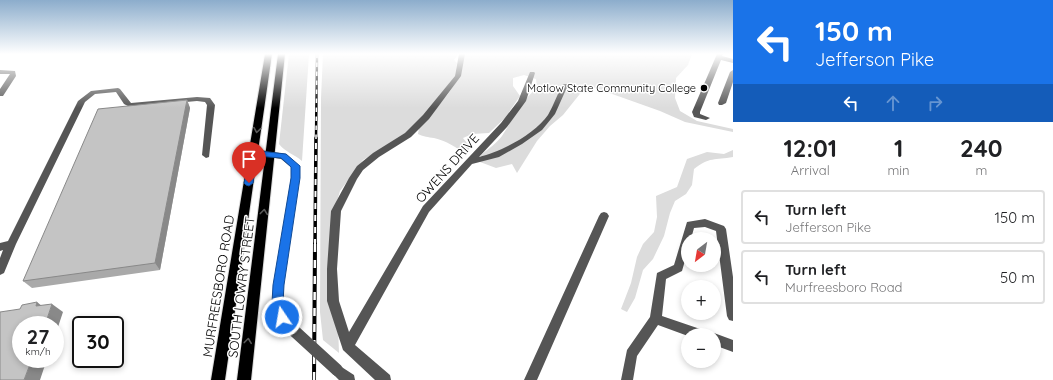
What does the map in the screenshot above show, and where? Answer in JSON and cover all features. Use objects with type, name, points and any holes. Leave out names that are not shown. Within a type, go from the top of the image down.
[{"type":"main road","name":"MURFREESBORO ROAD","points":[[218,380],[266,72]]},
{"type":"main road","name":"SOUTH LOWRY STREET","points":[[244,380],[280,72]]},
{"type":"street","points":[[0,72],[13,72],[13,76],[0,94]]},
{"type":"street","points":[[385,380],[347,346],[332,301],[332,269],[336,211],[353,178],[360,168],[376,155],[408,135],[426,117],[458,76],[459,72]]},
{"type":"street","points":[[706,118],[697,115],[696,112],[713,72]]},
{"type":"street","points":[[722,103],[733,72]]},
{"type":"street","name":"OWENS DRIVE","points":[[347,346],[426,209],[504,125],[522,101],[532,73]]},
{"type":"street","points":[[469,162],[499,154],[538,128],[548,119],[559,101],[565,85]]},
{"type":"street","points":[[0,270],[11,244],[82,101],[93,92],[118,90],[122,94],[126,103],[130,106],[197,99],[207,100],[211,105],[206,155]]},
{"type":"street","points":[[254,152],[284,156],[295,166],[296,178],[278,285],[278,303],[282,317],[290,327],[349,380]]},
{"type":"street","points":[[530,380],[604,216]]},
{"type":"street","points":[[627,380],[631,354],[656,318],[661,276],[678,268],[690,225],[705,223],[721,229],[733,316]]},
{"type":"street","points":[[0,247],[11,244]]},
{"type":"street","points":[[656,318],[683,328]]},
{"type":"street","points":[[721,342],[733,346]]},
{"type":"shaded area","points":[[287,72],[308,72],[302,161],[279,144]]},
{"type":"shaded area","points":[[322,72],[456,72],[455,76],[420,120],[404,136],[363,160],[340,191],[334,211],[339,353],[323,340],[320,312]]},
{"type":"shaded area","points":[[461,72],[682,72],[676,78],[675,98],[680,111],[697,121],[733,129],[733,132],[685,122],[660,111],[587,85],[563,115],[550,126],[537,141],[517,173],[512,164],[496,168],[480,162],[481,155],[500,139],[522,104],[537,88],[536,79],[524,75],[513,78],[513,86],[520,96],[505,118],[489,133],[472,134],[463,138],[470,147],[466,155],[455,147],[438,139],[418,134],[419,128],[448,94],[460,76]]},
{"type":"shaded area","points":[[733,150],[733,157],[704,162],[694,169],[692,185],[686,194],[675,201],[664,236],[653,259],[643,270],[635,298],[627,312],[621,309],[631,283],[637,257],[643,244],[654,232],[657,217],[656,196],[677,187],[687,159],[707,152],[724,154]]},
{"type":"building","points":[[187,100],[155,263],[23,281],[98,109]]},
{"type":"building","points":[[37,302],[36,306],[52,304],[48,316],[12,316],[12,368],[29,368],[24,380],[0,380],[0,312],[20,309],[22,305]]},
{"type":"railway","points":[[316,139],[317,72]]},
{"type":"railway","points":[[315,245],[316,138]]},
{"type":"railway","points":[[314,380],[315,244]]},
{"type":"place","name":"Motlow State Community College","points":[[704,88]]},
{"type":"route","points":[[249,183],[254,152],[284,156],[295,166],[296,178],[278,285],[278,303],[282,317]]}]
